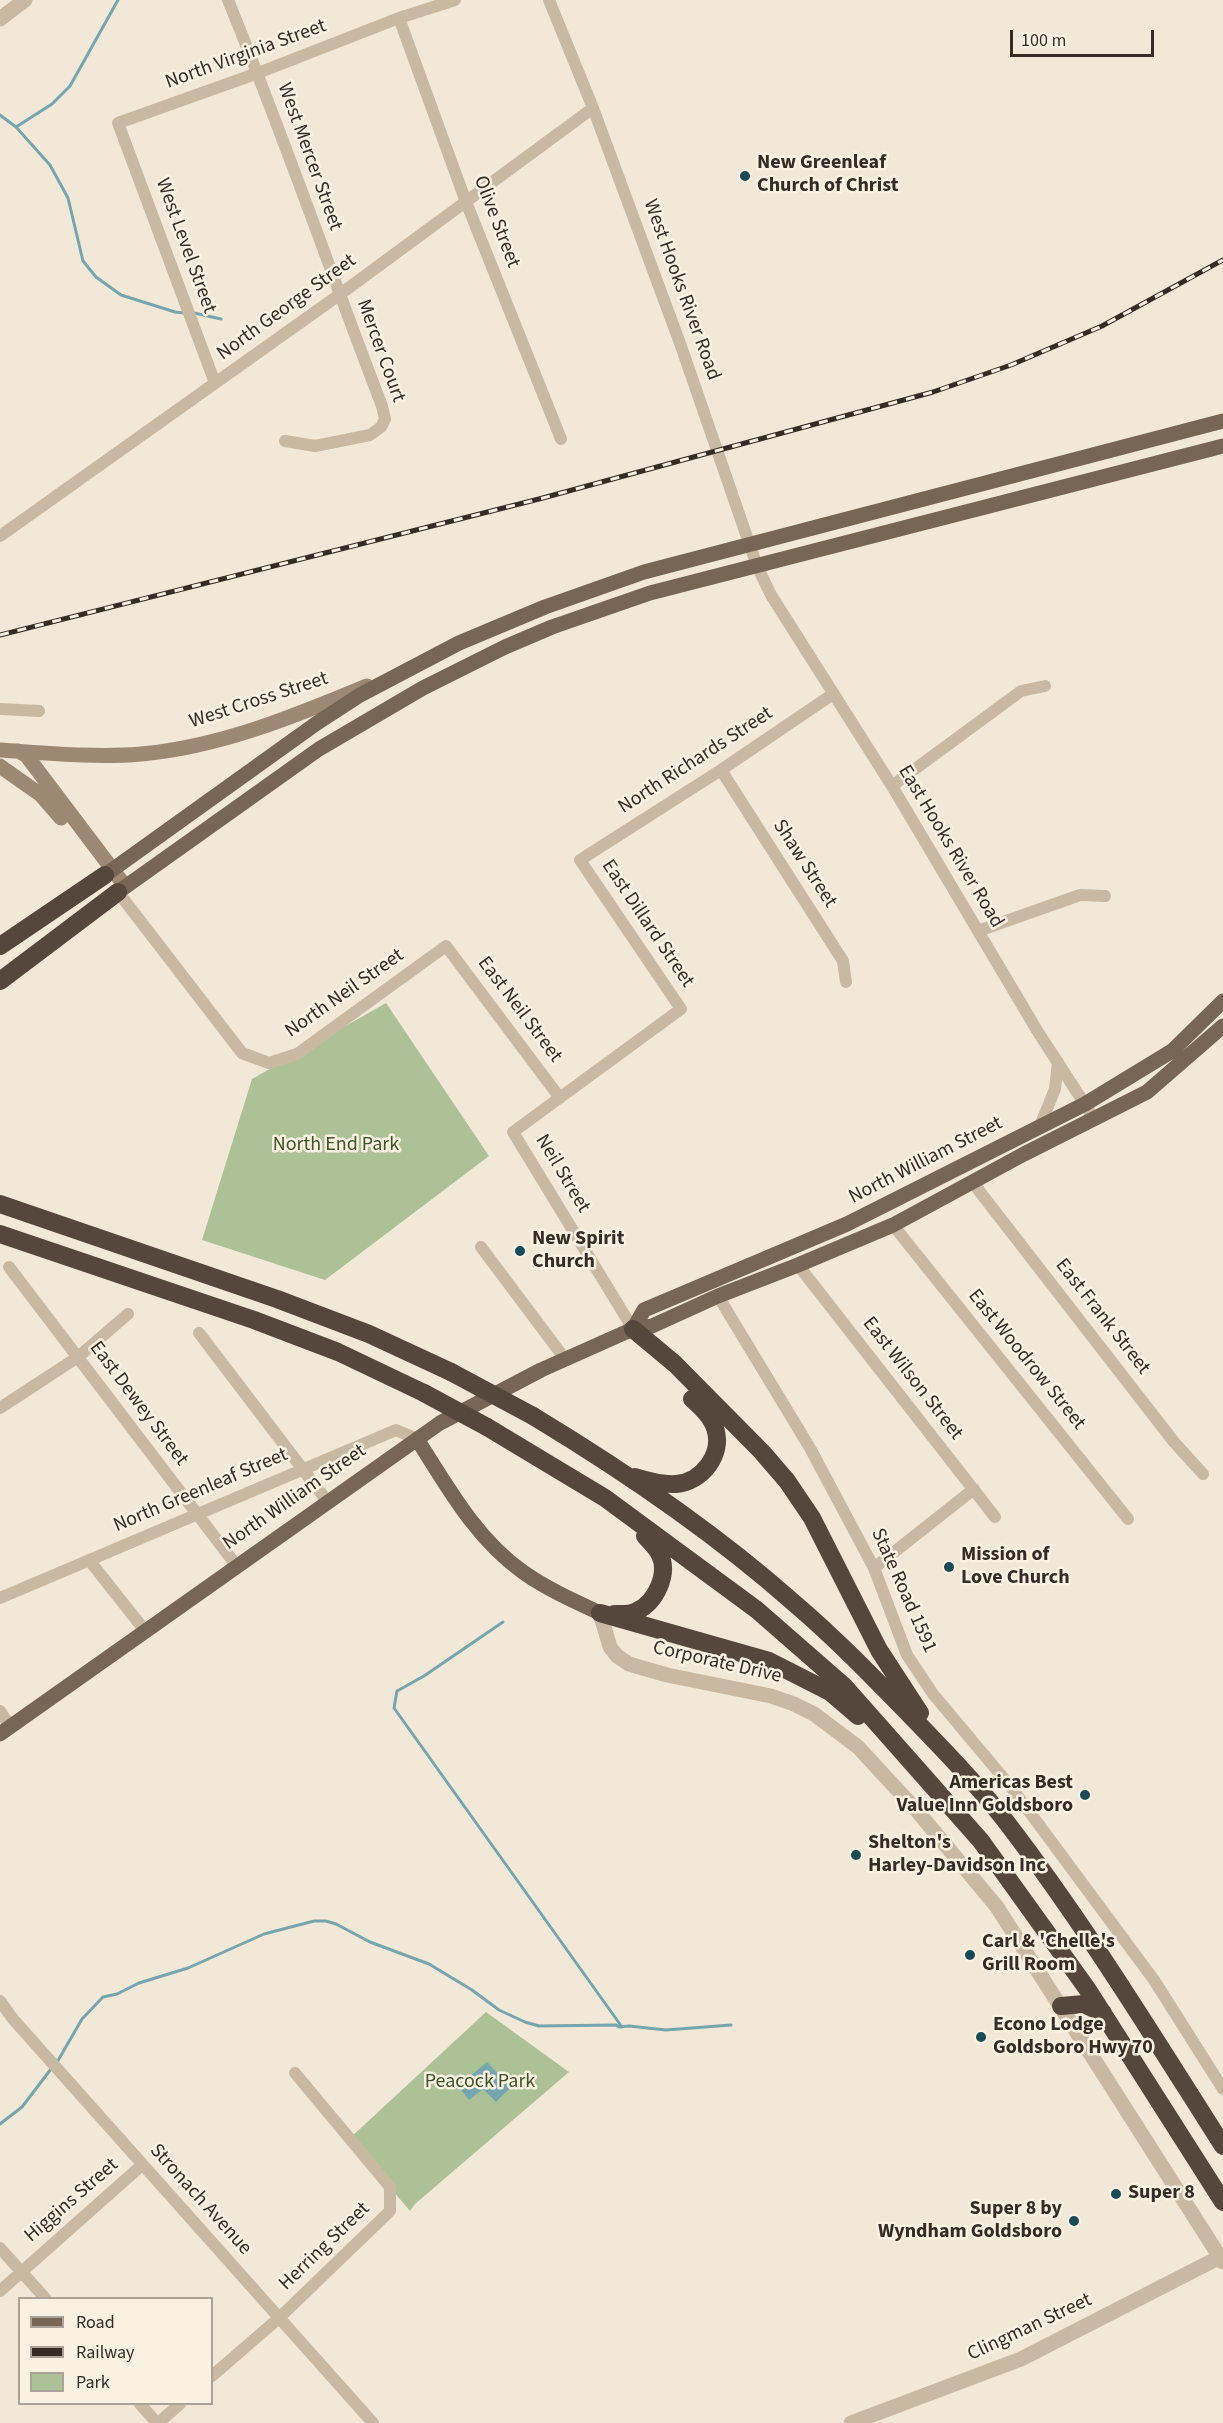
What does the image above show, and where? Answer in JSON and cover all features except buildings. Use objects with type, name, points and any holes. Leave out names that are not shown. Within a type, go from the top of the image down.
[{"type":"highway","points":[[0,946],[109,872]]},
{"type":"highway","points":[[0,981],[121,889]]},
{"type":"highway","points":[[0,1204],[277,1299],[369,1334],[452,1372],[635,1477],[660,1484],[678,1484],[700,1476],[715,1453],[716,1428],[709,1416],[668,1373],[633,1329]]},
{"type":"highway","points":[[0,1234],[254,1320],[338,1352],[424,1393],[487,1427],[605,1498],[757,1610],[844,1686],[981,1841],[1103,2013],[1223,2202]]},
{"type":"highway","points":[[633,1329],[675,1364],[762,1452],[787,1481],[812,1518],[879,1650],[950,1756]]},
{"type":"highway","points":[[597,1455],[722,1544],[794,1603],[869,1673],[950,1756],[1003,1818],[1117,1979],[1223,2146]]},
{"type":"highway","points":[[600,1613],[626,1614],[643,1607],[649,1603],[662,1580],[660,1556],[653,1545],[605,1498]]},
{"type":"highway","points":[[600,1613],[769,1661],[830,1692],[914,1764]]},
{"type":"highway","points":[[1061,2006],[1072,1992],[1071,1966]]},
{"type":"highway","points":[[1061,2006],[1084,2004],[1103,2013]]},
{"type":"main road","points":[[109,872],[317,723],[360,695],[459,643],[545,607],[644,572],[1223,421]]},
{"type":"main road","points":[[17,751],[26,755],[121,889],[319,748],[423,688],[505,647],[552,627],[650,593],[1223,446]]},
{"type":"main road","points":[[545,607],[552,627]]},
{"type":"main road","name":"West Cross Street","points":[[0,750],[140,754],[196,745],[262,727],[310,710],[417,665]]},
{"type":"main road","points":[[0,766],[41,795],[109,872]]},
{"type":"main road","name":"North William Street","points":[[633,1329],[644,1310],[847,1224],[1085,1104],[1172,1051],[1223,1001]]},
{"type":"main road","name":"North William Street","points":[[5,1730],[440,1423],[565,1359],[633,1329],[652,1326],[718,1296],[893,1225],[1024,1154],[1148,1092],[1223,1026]]},
{"type":"main road","points":[[417,1438],[478,1529],[501,1553],[522,1571],[556,1592],[600,1613]]},
{"type":"street","points":[[0,19],[25,0]]},
{"type":"street","name":"West Mercer Street","points":[[228,0],[258,73],[339,295]]},
{"type":"street","name":"North Virginia Street","points":[[118,123],[258,73],[399,18],[455,0]]},
{"type":"street","name":"West Hooks River Road","points":[[549,0],[594,108],[757,566],[771,595]]},
{"type":"street","name":"Olive Street","points":[[399,18],[466,201],[561,439]]},
{"type":"street","name":"North George Street","points":[[0,536],[339,295],[594,108]]},
{"type":"street","name":"West Level Street","points":[[118,123],[215,383]]},
{"type":"street","name":"Mercer Court","points":[[285,441],[315,446],[370,435],[381,427],[385,419],[339,295]]},
{"type":"street","name":"East Hooks River Road","points":[[771,595],[892,786],[978,931],[1095,1120]]},
{"type":"street","points":[[892,786],[1021,691],[1045,686]]},
{"type":"street","name":"North Richards Street","points":[[580,860],[721,770],[833,694]]},
{"type":"street","points":[[0,709],[39,711]]},
{"type":"street","name":"Shaw Street","points":[[721,770],[843,961],[846,982]]},
{"type":"street","name":"East Dillard Street","points":[[560,1098],[681,1009],[580,860]]},
{"type":"street","name":"North Neil Street","points":[[121,889],[139,920],[242,1053],[269,1063],[297,1054],[446,946]]},
{"type":"street","points":[[978,931],[1080,895],[1105,896]]},
{"type":"street","name":"East Neil Street","points":[[446,946],[560,1098]]},
{"type":"street","points":[[1040,1126],[1055,1089],[1058,1062]]},
{"type":"street","name":"Neil Street","points":[[560,1098],[513,1132],[633,1329]]},
{"type":"street","name":"East Frank Street","points":[[973,1183],[1174,1442],[1203,1474]]},
{"type":"street","name":"East Woodrow Street","points":[[893,1225],[1128,1519]]},
{"type":"street","points":[[481,1247],[565,1359]]},
{"type":"street","name":"East Wilson Street","points":[[798,1265],[995,1518]]},
{"type":"street","name":"East Dewey Street","points":[[9,1267],[236,1565]]},
{"type":"street","name":"State Road 1591","points":[[718,1296],[810,1448],[874,1568],[907,1655],[933,1694],[1011,1787],[1154,1980],[1223,2089]]},
{"type":"street","points":[[0,1408],[78,1357],[128,1314]]},
{"type":"street","points":[[199,1333],[327,1501]]},
{"type":"street","name":"North Greenleaf Street","points":[[0,1598],[396,1430],[417,1438]]},
{"type":"street","points":[[874,1568],[974,1490]]},
{"type":"street","points":[[89,1560],[146,1632]]},
{"type":"street","name":"Corporate Drive","points":[[600,1613],[610,1647],[617,1656],[629,1664],[667,1675],[771,1696],[794,1704],[814,1714],[858,1747],[918,1812],[997,1907],[1221,2259]]},
{"type":"street","points":[[0,1711],[5,1730]]},
{"type":"street","name":"Stronach Avenue","points":[[0,2001],[13,2019],[142,2165],[373,2423]]},
{"type":"street","name":"Herring Street","points":[[213,2375],[279,2318],[390,2211],[390,2187],[295,2073]]},
{"type":"street","name":"Higgins Street","points":[[0,2290],[142,2165]]},
{"type":"street","points":[[0,2248],[44,2297]]},
{"type":"street","name":"Clingman Street","points":[[851,2423],[1021,2359],[1221,2259]]},
{"type":"street","points":[[142,2405],[158,2423],[178,2405]]},
{"type":"green space","name":"North End Park","points":[[386,1003],[489,1156],[325,1280],[202,1240],[252,1079]]},
{"type":"green space","name":"Peacock Park","points":[[486,2012],[569,2072],[415,2204],[410,2211],[349,2139]]},
{"type":"water","points":[[487,2062],[511,2087],[496,2102],[483,2089],[469,2100],[458,2086]]},
{"type":"waterway","points":[[16,127],[52,104],[70,86],[118,0]]},
{"type":"waterway","points":[[0,115],[16,127],[50,165],[68,198],[83,261],[96,277],[121,295],[184,313]]},
{"type":"waterway","points":[[194,313],[221,319]]},
{"type":"waterway","points":[[503,1622],[424,1676],[397,1691],[394,1708],[622,2027]]},
{"type":"waterway","points":[[56,2064],[82,2019],[103,1997],[188,1968],[264,1934],[314,1921],[336,1924],[370,1942],[429,1964],[472,1990],[499,2010],[539,2026],[616,2025],[666,2030],[731,2025]]},
{"type":"waterway","points":[[0,2124],[22,2107],[51,2069]]},
{"type":"railway","points":[[0,635],[539,499],[933,392],[1011,365],[1102,326],[1223,260]]},
{"type":"place","name":"New Greenleaf Church of Christ","points":[[745,176]]},
{"type":"place","name":"New Spirit Church","points":[[520,1251]]},
{"type":"place","name":"Mission of Love Church","points":[[949,1567]]},
{"type":"place","name":"Americas Best Value Inn Goldsboro","points":[[1085,1795]]},
{"type":"place","name":"Shelton's Harley-Davidson Inc","points":[[856,1855]]},
{"type":"place","name":"Carl & 'Chelle's Grill Room","points":[[970,1955]]},
{"type":"place","name":"Econo Lodge Goldsboro Hwy 70","points":[[981,2037]]},
{"type":"place","name":"Super 8","points":[[1116,2194]]},
{"type":"place","name":"Super 8 by Wyndham Goldsboro","points":[[1074,2221]]}]
